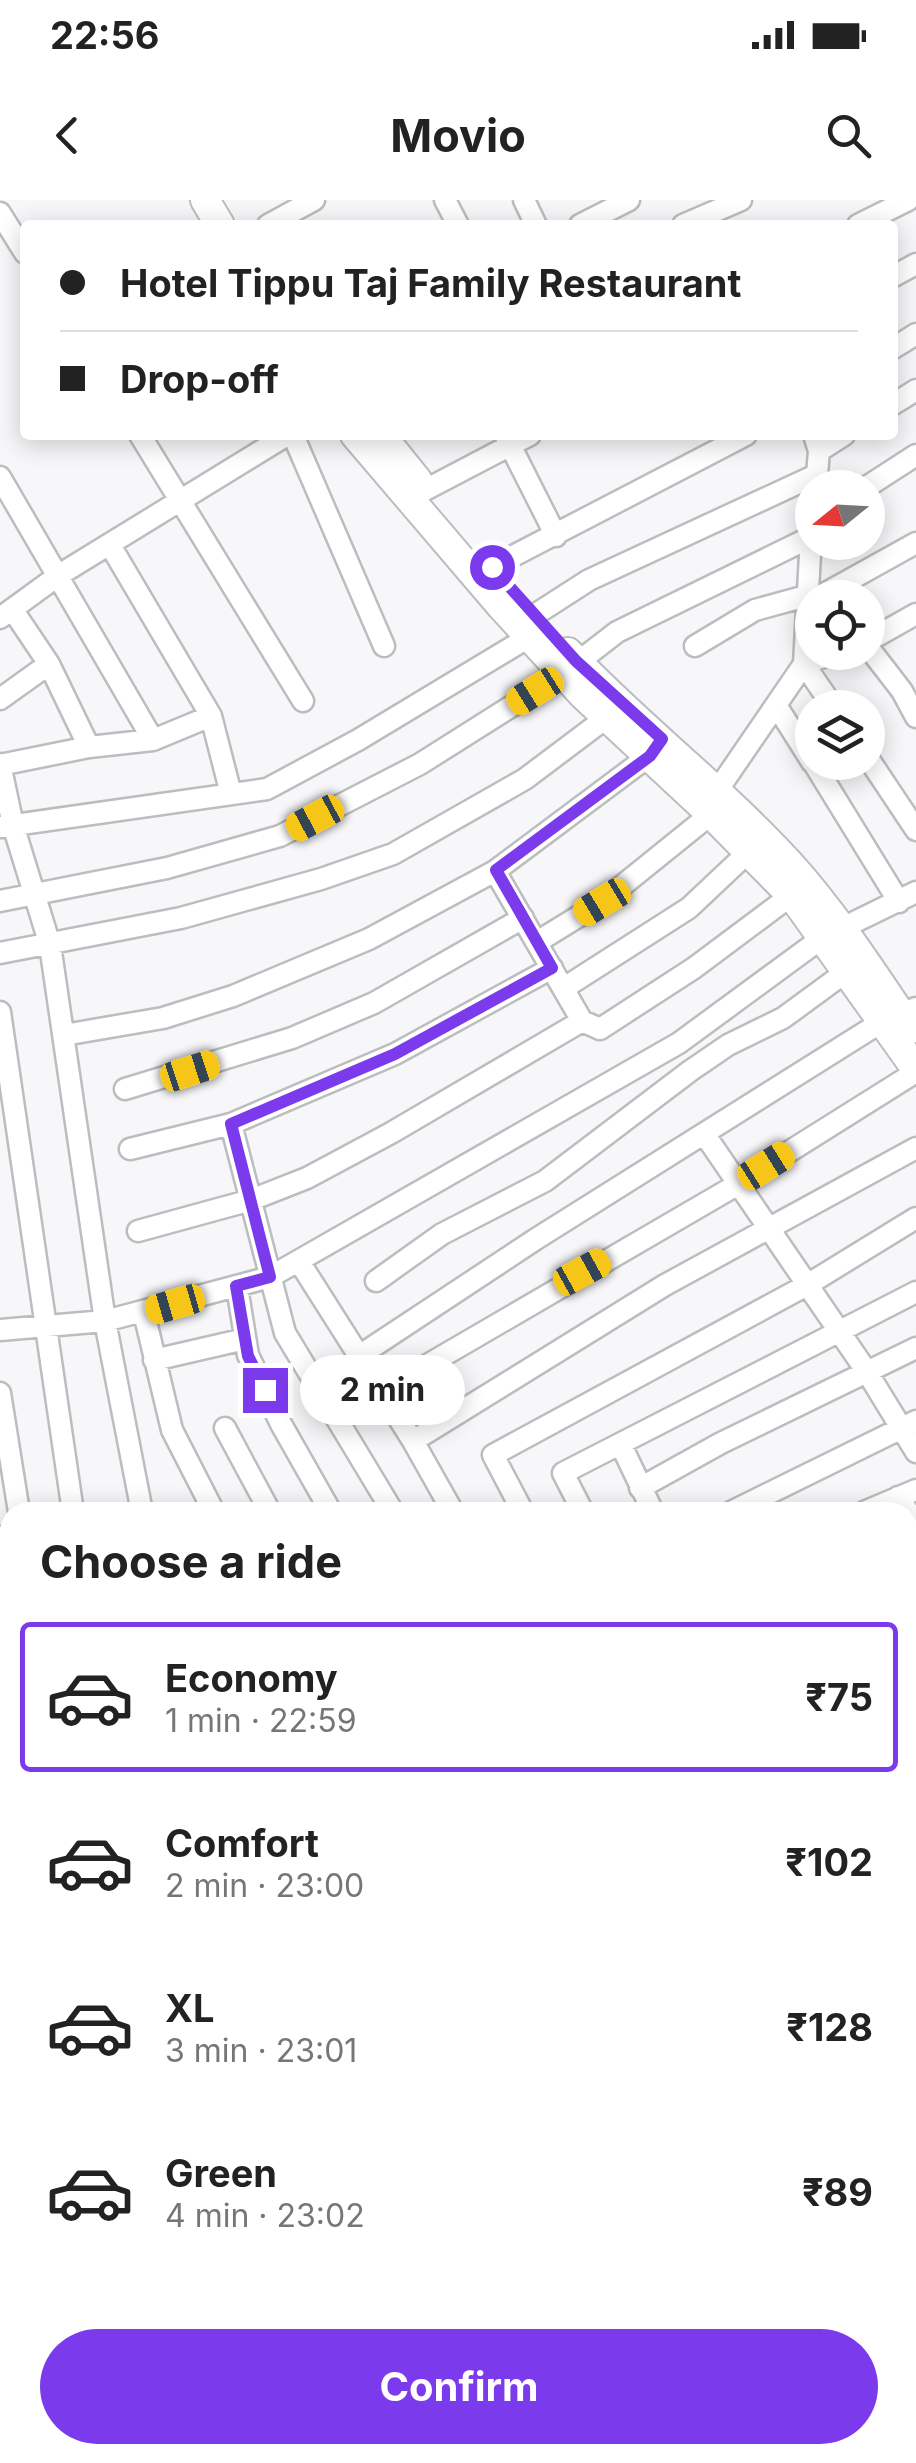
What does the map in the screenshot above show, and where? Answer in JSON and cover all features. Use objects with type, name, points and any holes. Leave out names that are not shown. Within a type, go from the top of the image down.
[{"type":"main road","points":[[361,440],[418,495],[531,626],[609,707],[714,802],[800,890],[856,965],[904,1020],[916,1070]]},
{"type":"main road","points":[[385,440],[418,495]]},
{"type":"street","points":[[277,220],[314,200]]},
{"type":"street","points":[[604,213],[629,200]]},
{"type":"street","points":[[694,220],[740,200]]},
{"type":"street","points":[[868,220],[908,200]]},
{"type":"street","points":[[0,213],[20,244]]},
{"type":"street","points":[[143,440],[303,702]]},
{"type":"street","points":[[89,747],[48,664],[6,614],[59,575],[282,440]]},
{"type":"street","points":[[292,440],[384,646]]},
{"type":"street","points":[[418,495],[512,440]]},
{"type":"street","points":[[516,440],[556,536]]},
{"type":"street","points":[[484,572],[737,440]]},
{"type":"street","points":[[816,443],[817,470]]},
{"type":"street","points":[[885,475],[916,455]]},
{"type":"street","points":[[2,485],[59,575],[153,740]]},
{"type":"street","points":[[7,826],[267,789],[358,740],[531,626],[589,580],[795,491]]},
{"type":"street","points":[[0,901],[167,868],[280,836],[420,764],[617,632],[795,533]]},
{"type":"street","points":[[845,580],[916,542]]},
{"type":"street","points":[[110,544],[211,716],[231,794]]},
{"type":"street","points":[[694,646],[755,610],[795,602]]},
{"type":"street","points":[[885,633],[916,614]]},
{"type":"street","points":[[885,662],[909,687],[916,716]]},
{"type":"street","points":[[0,698],[48,664]]},
{"type":"street","points":[[537,942],[602,902],[714,802],[800,670]]},
{"type":"street","points":[[776,705],[795,734]]},
{"type":"street","points":[[0,953],[181,918],[321,880],[393,854],[525,779],[609,707]]},
{"type":"street","points":[[140,1502],[104,1321],[50,945],[7,826],[0,764],[89,747],[153,740],[211,716]]},
{"type":"street","points":[[64,1035],[163,1018],[234,996],[369,939],[496,870],[656,748]]},
{"type":"street","points":[[0,1330],[104,1321],[144,1313],[270,1277],[300,1263],[437,1180],[679,1043],[834,934],[908,897],[826,780]]},
{"type":"street","points":[[883,780],[916,830]]},
{"type":"street","points":[[564,988],[689,908],[756,845]]},
{"type":"street","points":[[496,870],[582,1022],[600,1029],[800,890]]},
{"type":"street","points":[[124,1089],[292,1038],[374,1003],[524,918]]},
{"type":"street","points":[[376,1280],[442,1234],[546,1181],[716,1054],[783,1018],[856,965]]},
{"type":"street","points":[[130,1148],[231,1124],[395,1054],[552,968]]},
{"type":"street","points":[[0,1012],[71,1502]]},
{"type":"street","points":[[359,1356],[705,1134],[904,1020]]},
{"type":"street","points":[[138,1231],[251,1200],[306,1178],[582,1022]]},
{"type":"street","points":[[382,1392],[736,1184],[916,1070]]},
{"type":"street","points":[[231,1124],[285,1333],[387,1502]]},
{"type":"street","points":[[705,1134],[867,1372],[909,1424],[916,1452]]},
{"type":"street","points":[[413,1441],[665,1285],[916,1148]]},
{"type":"street","points":[[518,1502],[493,1455],[807,1285],[916,1218]]},
{"type":"street","points":[[300,1263],[447,1502]]},
{"type":"street","points":[[236,1286],[248,1356],[325,1502]]},
{"type":"street","points":[[578,1502],[564,1473],[916,1292]]},
{"type":"street","points":[[144,1313],[172,1430],[209,1502]]},
{"type":"street","points":[[154,1360],[245,1339]]},
{"type":"street","points":[[640,1488],[916,1348]]},
{"type":"street","points":[[0,1392],[17,1502]]},
{"type":"street","points":[[751,1502],[909,1424]]},
{"type":"street","points":[[225,1428],[265,1502]]},
{"type":"street","points":[[621,1445],[648,1502]]},
{"type":"route","points":[[265,1390],[248,1356],[236,1286],[270,1277],[231,1124],[395,1054],[552,968],[496,870],[650,756],[662,739],[576,661],[492,567]]}]
